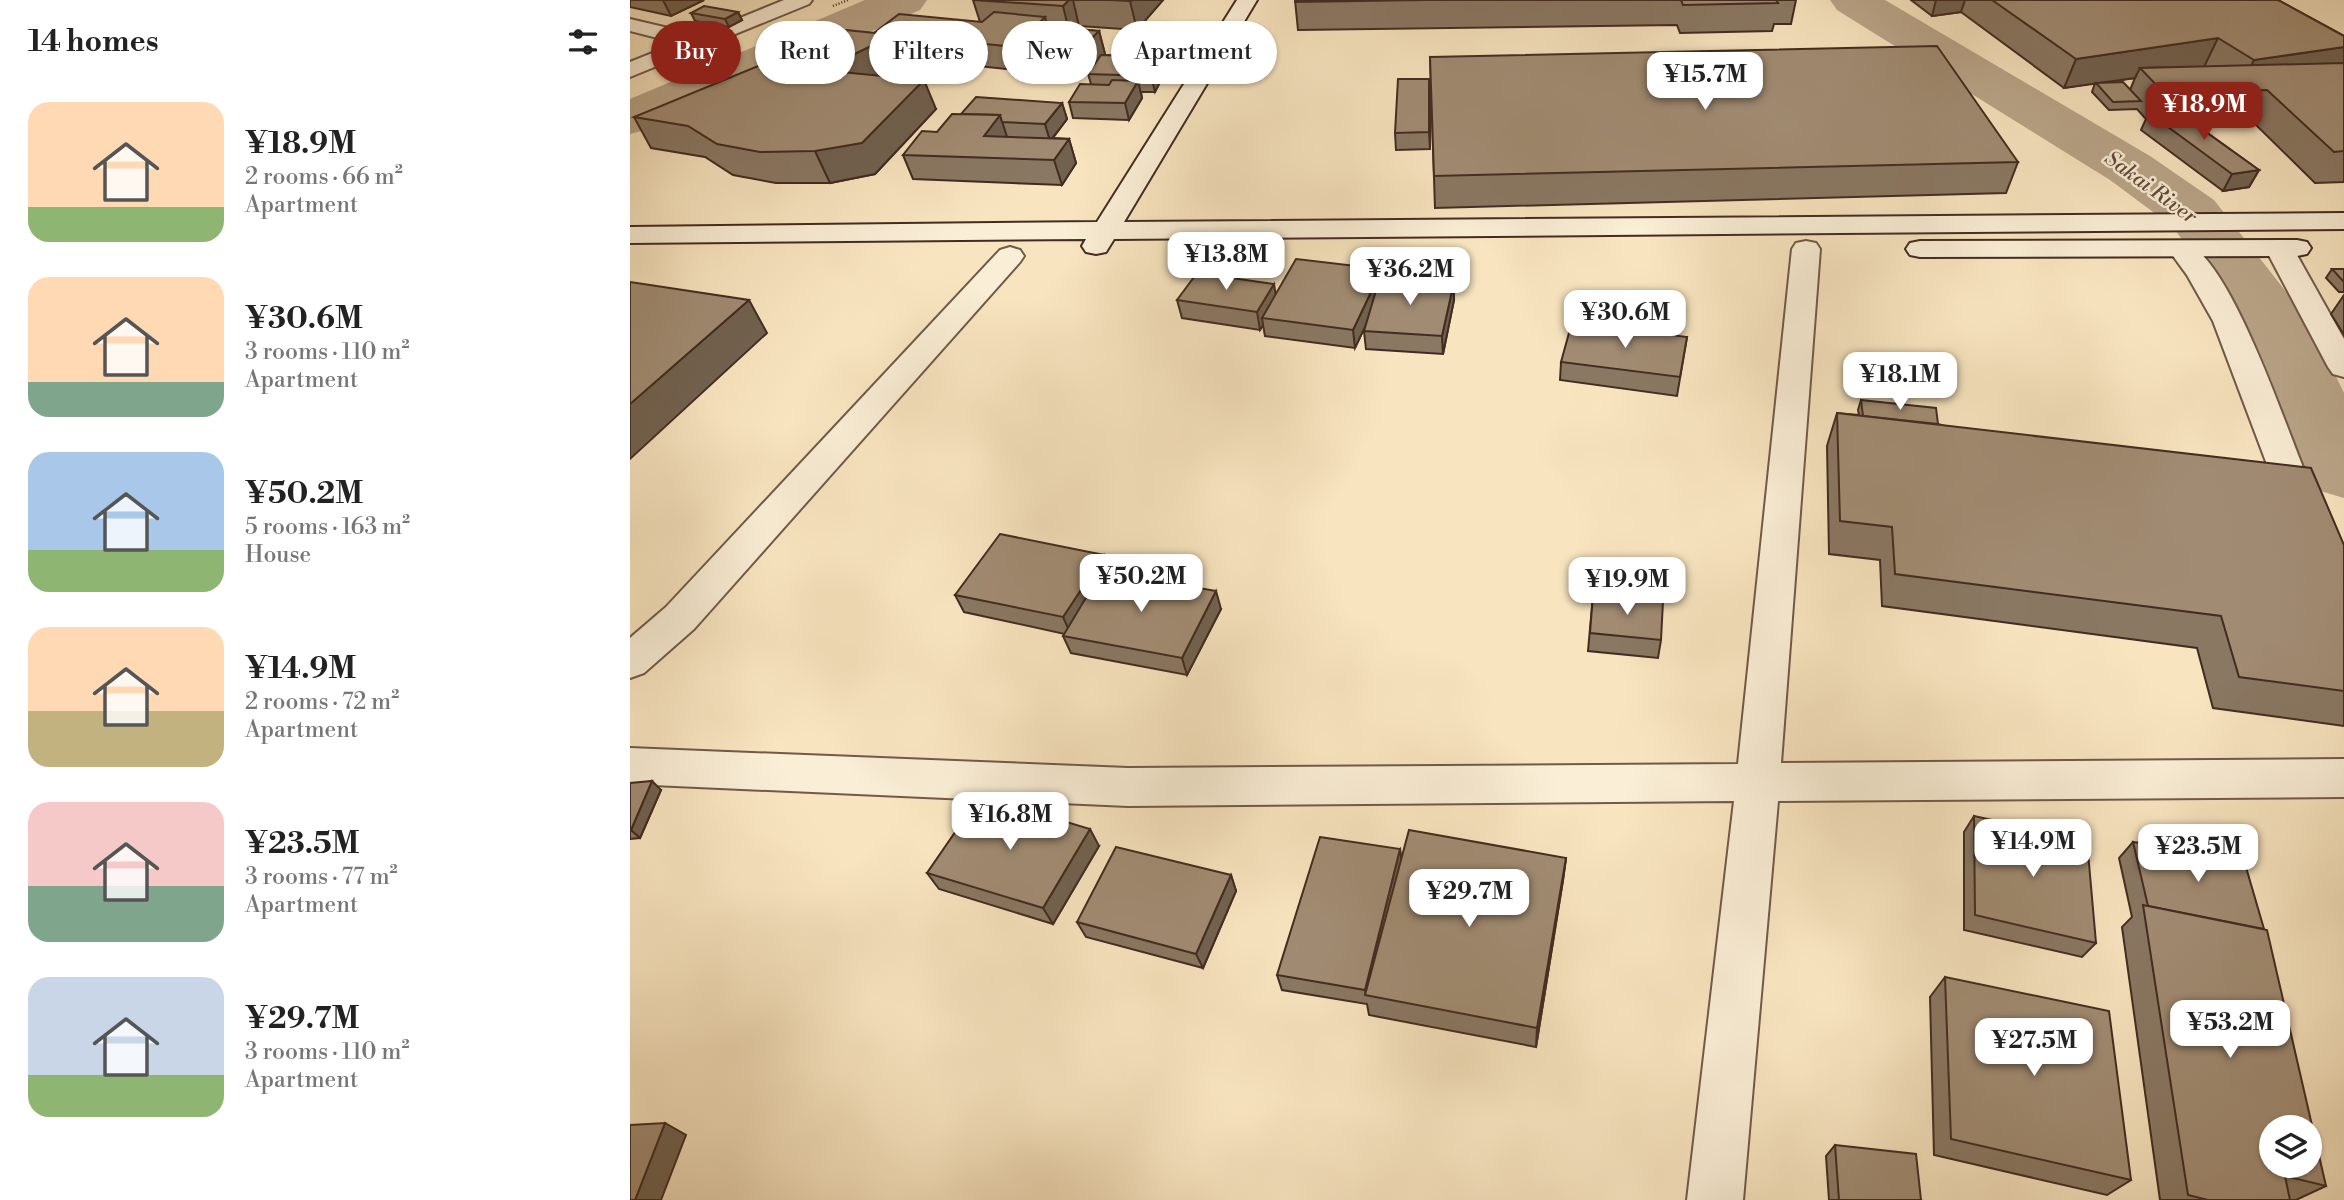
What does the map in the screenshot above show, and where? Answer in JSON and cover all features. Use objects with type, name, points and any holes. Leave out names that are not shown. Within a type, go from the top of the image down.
[{"type":"street","points":[[741,25],[802,0]]},
{"type":"street","points":[[1090,255],[1247,0]]},
{"type":"street","points":[[630,25],[651,30]]},
{"type":"street","points":[[630,70],[651,62]]},
{"type":"street","points":[[630,235],[1105,229],[2344,221]]},
{"type":"street","points":[[630,260],[2331,247]]},
{"type":"street","points":[[2278,248],[2344,367]]},
{"type":"street","points":[[1715,1200],[1758,782],[1807,249]]},
{"type":"street","points":[[2182,249],[2197,266],[2227,317],[2289,477],[2344,604]]},
{"type":"street","points":[[630,662],[680,618],[1010,256]]},
{"type":"street","points":[[630,766],[1128,787],[2344,778]]},
{"type":"building","points":[[973,0],[1069,0],[1063,6]]},
{"type":"building","points":[[1295,0],[1425,0],[1295,2]]},
{"type":"building","points":[[1681,0],[1776,0],[1778,3],[1683,5]]},
{"type":"building","points":[[1992,0],[2278,0],[2344,36],[2344,47],[2254,60],[2218,38],[2076,59]]},
{"type":"building","points":[[704,6],[738,12],[725,19],[691,13]]},
{"type":"building","points":[[994,12],[1045,17],[1041,21],[1002,21],[1002,46],[988,44],[988,21],[983,21]]},
{"type":"building","points":[[899,14],[972,21],[890,21]]},
{"type":"building","points":[[855,31],[869,32],[869,47],[855,54]]},
{"type":"building","points":[[1937,46],[2018,162],[1434,176],[1430,57]]},
{"type":"building","points":[[1101,55],[1111,55],[1111,75],[1097,74],[1097,61]]},
{"type":"building","points":[[2344,63],[2344,151],[2334,152],[2267,90],[2163,92],[2140,68]]},
{"type":"building","points":[[755,67],[755,84],[855,84],[855,73],[869,75],[869,84],[920,84],[862,143],[815,151],[760,152],[717,144],[688,126],[634,117],[714,84],[741,84],[741,73]]},
{"type":"building","points":[[1398,79],[1429,79],[1429,132],[1395,133]]},
{"type":"building","points":[[1111,82],[1111,84],[1136,84],[1125,103],[1069,102],[1080,84],[1109,85]]},
{"type":"building","points":[[2123,82],[2141,101],[2113,102],[2096,83]]},
{"type":"building","points":[[976,97],[1062,103],[1045,124],[1002,122],[1000,115],[961,114]]},
{"type":"building","points":[[2175,110],[2259,170],[2232,174],[2149,113]]},
{"type":"building","points":[[952,114],[1000,115],[984,136],[1069,139],[1054,160],[903,155],[922,131],[937,132]]},
{"type":"building","points":[[1296,259],[1382,269],[1353,330],[1262,318]]},
{"type":"building","points":[[2332,269],[2344,269],[2344,282]]},
{"type":"building","points":[[1197,273],[1274,284],[1257,312],[1177,300]]},
{"type":"building","points":[[1380,277],[1454,282],[1442,336],[1364,331]]},
{"type":"building","points":[[630,282],[749,300],[630,404]]},
{"type":"building","points":[[1572,322],[1687,337],[1680,377],[1561,362]]},
{"type":"building","points":[[1861,400],[1936,408],[1938,424],[1863,416]]},
{"type":"building","points":[[1837,413],[2311,468],[2344,545],[2344,691],[2239,677],[2221,616],[1895,574],[1892,527],[1840,521]]},
{"type":"building","points":[[1000,534],[1104,555],[1063,617],[955,595]]},
{"type":"building","points":[[1102,571],[1216,591],[1182,658],[1063,636]]},
{"type":"building","points":[[1593,595],[1663,601],[1661,640],[1590,633]]},
{"type":"building","points":[[652,781],[631,830],[630,830],[630,783]]},
{"type":"building","points":[[980,796],[1090,829],[1043,908],[927,873]]},
{"type":"building","points":[[1974,816],[2087,841],[2096,943],[1975,915]]},
{"type":"building","points":[[1409,830],[1566,858],[1537,1028],[1365,995]]},
{"type":"building","points":[[1320,837],[1400,849],[1365,990],[1277,975]]},
{"type":"building","points":[[2133,842],[2243,857],[2264,929],[2148,906]]},
{"type":"building","points":[[1116,847],[1231,875],[1196,954],[1077,922]]},
{"type":"building","points":[[2143,905],[2267,930],[2310,1115],[2259,1115],[2259,1178],[2285,1178],[2290,1200],[2208,1200],[2188,1195]]},
{"type":"building","points":[[1945,977],[2109,1011],[2131,1180],[1951,1139]]},
{"type":"building","points":[[665,1123],[635,1200],[630,1200],[630,1125]]},
{"type":"building","points":[[1835,1145],[1916,1154],[1921,1200],[1839,1200]]},
{"type":"building","points":[[2322,1169],[2326,1186],[2293,1178],[2322,1178]]},
{"type":"waterway","points":[[630,118],[904,0]]},
{"type":"waterway","name":"Sakai River","points":[[1853,0],[2130,168],[2193,213],[2276,321],[2344,472]]}]
